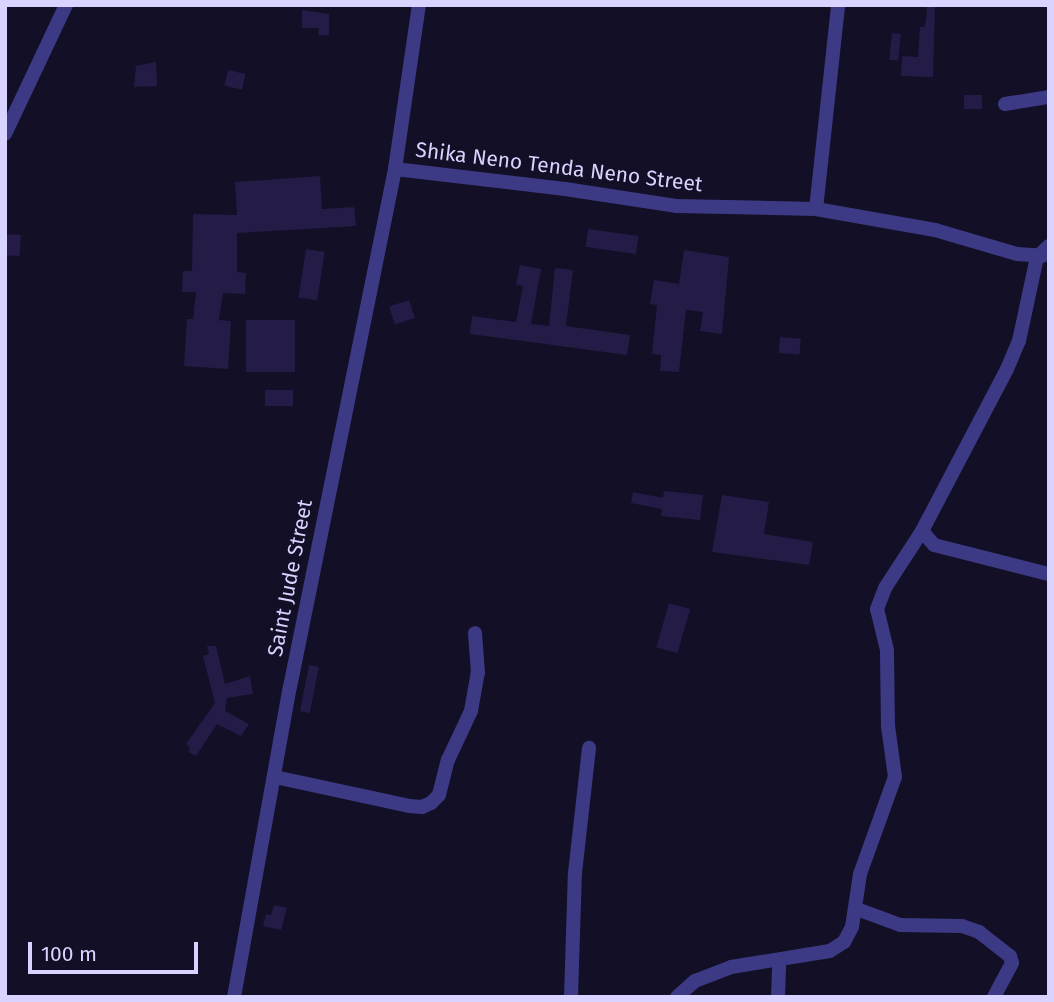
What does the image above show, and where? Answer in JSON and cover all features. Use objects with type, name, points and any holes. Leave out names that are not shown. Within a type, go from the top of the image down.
[{"type":"street","points":[[5,134],[12,105],[65,5]]},
{"type":"street","name":"Saint Jude Street","points":[[234,997],[289,687],[395,169],[419,5]]},
{"type":"street","points":[[816,209],[838,5]]},
{"type":"street","points":[[1005,104],[1049,97]]},
{"type":"street","name":"Shika Neno Tenda Neno Street","points":[[395,169],[565,189],[676,206],[816,209],[945,232],[1043,259]]},
{"type":"street","points":[[677,997],[695,981],[732,967],[830,951],[844,942],[857,909],[860,874],[895,777],[888,726],[887,650],[877,608],[885,589],[922,531],[1007,369],[1019,341],[1049,246]]},
{"type":"street","points":[[922,531],[934,545],[1049,574]]},
{"type":"street","points":[[275,777],[409,806],[422,807],[431,803],[439,795],[448,760],[471,711],[478,673],[475,632]]},
{"type":"street","points":[[571,997],[575,873],[589,748]]},
{"type":"street","points":[[857,909],[900,925],[962,926],[979,932],[1010,956],[1012,963],[994,997]]},
{"type":"street","points":[[778,997],[779,961]]},
{"type":"building","points":[[927,5],[935,5],[933,77],[901,76],[902,56],[918,57],[920,27],[924,27],[926,21]]},
{"type":"building","points":[[302,10],[329,14],[329,35],[318,35],[319,28],[302,28]]},
{"type":"building","points":[[892,33],[901,34],[898,61],[889,60]]},
{"type":"building","points":[[156,62],[157,86],[134,87],[136,66]]},
{"type":"building","points":[[228,70],[246,74],[242,90],[224,86]]},
{"type":"building","points":[[964,95],[982,95],[982,109],[964,109]]},
{"type":"building","points":[[320,176],[322,209],[354,207],[356,226],[237,233],[237,272],[246,273],[245,294],[223,293],[219,320],[231,321],[228,369],[184,366],[187,319],[193,319],[196,292],[182,292],[183,271],[192,271],[193,214],[237,215],[235,182]]},
{"type":"building","points":[[588,229],[639,236],[636,254],[585,247]]},
{"type":"building","points":[[5,234],[21,235],[19,256],[5,255]]},
{"type":"building","points":[[306,249],[325,252],[317,300],[298,297]]},
{"type":"building","points":[[684,250],[729,257],[722,334],[700,331],[703,312],[686,310],[679,372],[660,371],[661,355],[652,354],[657,305],[650,304],[654,280],[679,284]]},
{"type":"building","points":[[520,265],[541,269],[531,324],[549,326],[555,268],[573,270],[566,326],[630,335],[627,355],[470,334],[472,316],[516,322],[523,286],[516,285]]},
{"type":"building","points":[[409,300],[415,318],[395,325],[389,306]]},
{"type":"building","points":[[246,320],[295,320],[295,372],[246,372]]},
{"type":"building","points":[[780,337],[801,339],[800,355],[779,353]]},
{"type":"building","points":[[265,390],[293,390],[293,406],[265,406]]},
{"type":"building","points":[[664,491],[703,495],[700,520],[661,516],[662,509],[631,503],[633,492],[663,498]]},
{"type":"building","points":[[722,495],[769,502],[764,534],[813,542],[809,565],[712,552]]},
{"type":"building","points":[[669,603],[690,609],[677,653],[656,647]]},
{"type":"building","points":[[207,646],[216,646],[225,684],[250,676],[253,694],[227,698],[225,711],[249,724],[241,736],[217,724],[196,756],[188,752],[190,748],[186,744],[215,703],[203,656],[209,654]]},
{"type":"building","points":[[309,665],[319,667],[310,713],[300,711]]},
{"type":"building","points":[[274,905],[287,908],[281,930],[263,926],[266,914],[271,915]]}]
